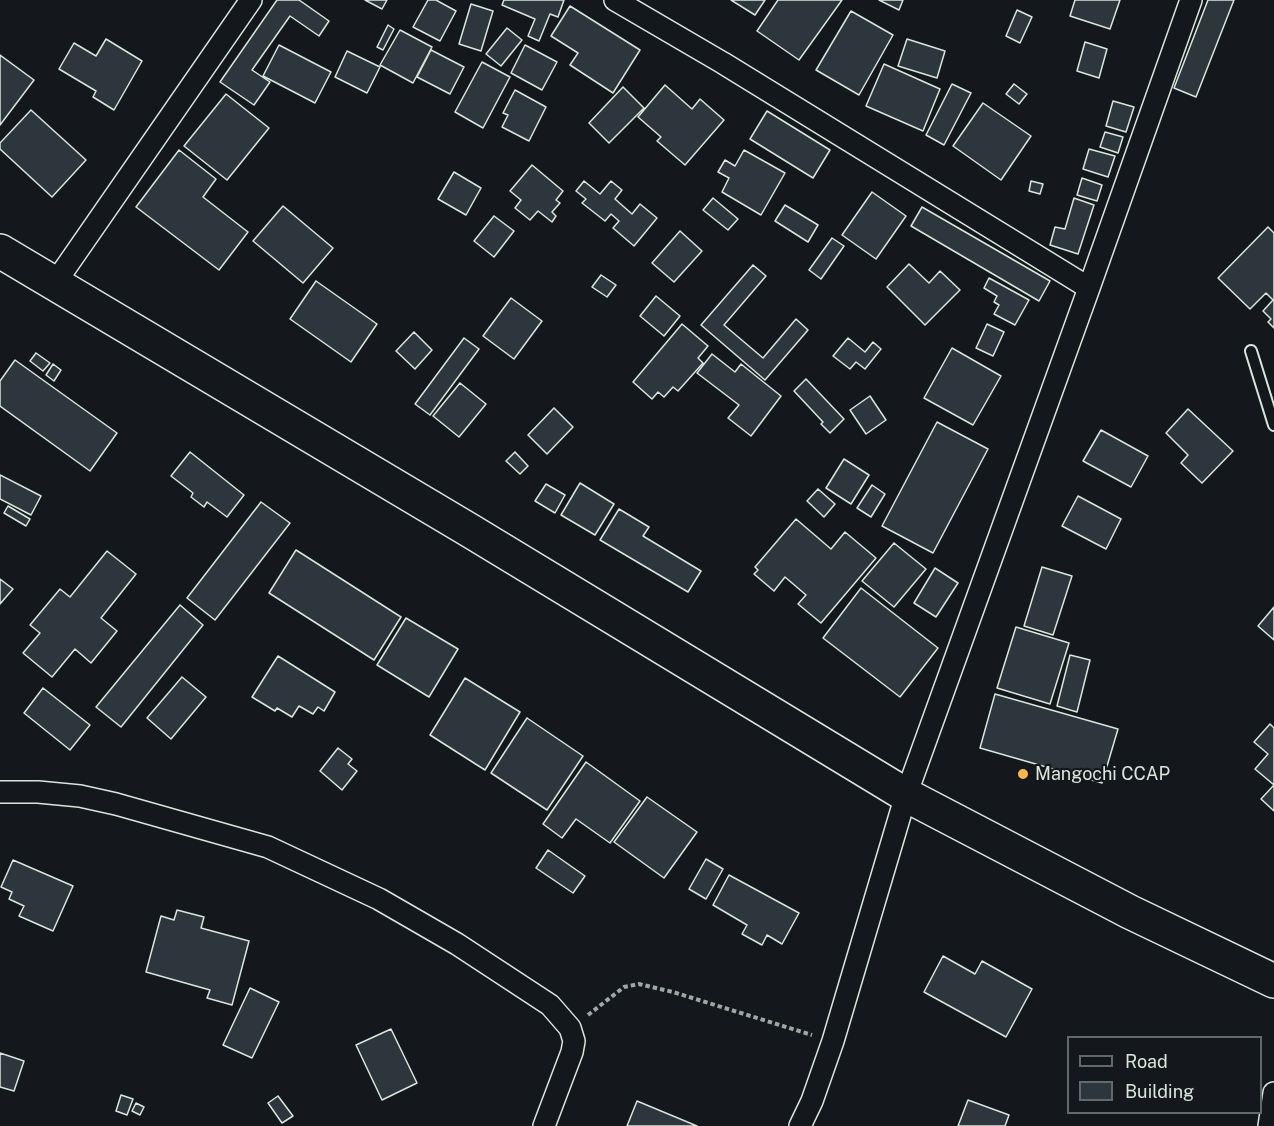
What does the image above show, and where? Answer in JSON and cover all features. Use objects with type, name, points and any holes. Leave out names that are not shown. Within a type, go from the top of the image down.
[{"type":"highway","points":[[0,251],[469,530],[906,795],[1130,912],[1274,981]]},
{"type":"street","points":[[55,283],[251,0]]},
{"type":"street","points":[[615,0],[723,63],[1089,288]]},
{"type":"street","points":[[800,1126],[812,1101],[833,1041],[906,795],[1191,0]]},
{"type":"street","points":[[0,792],[38,792],[80,796],[268,847],[379,899],[457,944],[550,1005],[570,1028],[574,1041],[572,1052],[544,1126]]},
{"type":"street","points":[[1269,1126],[1274,1093]]},
{"type":"lane","points":[[1251,351],[1274,425]]},
{"type":"path","points":[[570,1028],[624,987],[639,984],[673,992],[833,1041]]},
{"type":"building","points":[[277,0],[299,0],[329,21],[319,36],[290,16],[252,70],[270,82],[254,105],[220,82]]},
{"type":"building","points":[[365,0],[387,0],[382,9]]},
{"type":"building","points":[[428,0],[436,0],[456,11],[440,41],[413,27]]},
{"type":"building","points":[[504,0],[564,0],[558,17],[550,14],[539,41],[528,36],[535,19],[502,5]]},
{"type":"building","points":[[731,0],[765,0],[755,15]]},
{"type":"building","points":[[778,0],[842,0],[799,60],[757,31]]},
{"type":"building","points":[[879,0],[903,0],[899,10]]},
{"type":"building","points":[[1075,0],[1120,0],[1110,29],[1070,16]]},
{"type":"building","points":[[1208,0],[1234,0],[1196,97],[1174,88]]},
{"type":"building","points":[[471,4],[493,11],[481,51],[459,44]]},
{"type":"building","points":[[570,6],[640,50],[613,93],[570,65],[578,53],[551,36]]},
{"type":"building","points":[[1017,10],[1032,17],[1020,43],[1006,36]]},
{"type":"building","points":[[851,11],[893,35],[859,95],[816,70]]},
{"type":"building","points":[[388,25],[394,29],[383,50],[377,47]]},
{"type":"building","points":[[507,28],[522,40],[501,66],[486,54]]},
{"type":"building","points":[[400,30],[432,47],[413,83],[380,65]]},
{"type":"building","points":[[106,39],[142,61],[114,110],[93,97],[96,91],[59,69],[74,43],[96,56]]},
{"type":"building","points":[[907,39],[945,51],[937,78],[898,66]]},
{"type":"building","points":[[1085,42],[1107,49],[1099,78],[1077,71]]},
{"type":"building","points":[[279,45],[331,72],[315,103],[263,76]]},
{"type":"building","points":[[525,45],[557,62],[542,90],[511,73]]},
{"type":"building","points":[[431,50],[464,67],[450,94],[417,77]]},
{"type":"building","points":[[347,51],[380,67],[367,93],[335,77]]},
{"type":"building","points":[[0,55],[34,80],[0,125]]},
{"type":"building","points":[[482,62],[510,77],[483,128],[455,112]]},
{"type":"building","points":[[884,64],[940,89],[923,131],[866,106]]},
{"type":"building","points":[[952,84],[971,93],[944,145],[926,135]]},
{"type":"building","points":[[1014,84],[1027,94],[1019,104],[1006,94]]},
{"type":"building","points":[[665,85],[692,109],[700,99],[724,120],[685,165],[657,141],[661,137],[638,117]]},
{"type":"building","points":[[623,87],[644,108],[609,143],[589,123]]},
{"type":"building","points":[[515,90],[546,107],[529,141],[502,127],[508,115],[503,113]]},
{"type":"building","points":[[226,94],[269,128],[227,180],[184,146]]},
{"type":"building","points":[[1113,101],[1134,107],[1126,132],[1106,126]]},
{"type":"building","points":[[983,103],[1031,136],[1001,180],[953,146]]},
{"type":"building","points":[[31,110],[86,160],[52,197],[0,149],[0,143]]},
{"type":"building","points":[[767,111],[830,150],[813,178],[750,139]]},
{"type":"building","points":[[1105,132],[1123,137],[1118,153],[1100,147]]},
{"type":"building","points":[[1089,149],[1115,156],[1108,177],[1083,169]]},
{"type":"building","points":[[179,150],[216,179],[203,197],[248,232],[219,270],[136,207]]},
{"type":"building","points":[[744,150],[785,173],[761,215],[722,192],[729,178],[718,172],[725,160],[735,166]]},
{"type":"building","points":[[532,165],[563,191],[556,200],[560,203],[552,212],[556,216],[552,222],[538,211],[530,220],[515,208],[521,200],[510,191]]},
{"type":"building","points":[[454,172],[481,188],[466,215],[438,199]]},
{"type":"building","points":[[1082,178],[1102,185],[1097,201],[1077,195]]},
{"type":"building","points":[[584,181],[600,194],[611,181],[622,190],[615,199],[632,214],[640,204],[657,218],[634,246],[613,228],[619,221],[611,214],[605,221],[582,203],[586,199],[576,191]]},
{"type":"building","points":[[1031,181],[1043,184],[1040,194],[1029,191]]},
{"type":"building","points":[[872,192],[906,216],[876,259],[842,235]]},
{"type":"building","points":[[713,198],[738,219],[728,230],[703,210]]},
{"type":"building","points":[[1074,198],[1094,205],[1078,254],[1050,245],[1055,227],[1065,229]]},
{"type":"building","points":[[785,205],[818,225],[808,242],[775,221]]},
{"type":"building","points":[[283,206],[333,248],[303,283],[253,241]]},
{"type":"building","points":[[922,207],[1050,281],[1039,301],[911,226]]},
{"type":"building","points":[[494,216],[514,231],[494,257],[474,241]]},
{"type":"building","points":[[1268,227],[1274,233],[1274,328],[1268,322],[1271,319],[1263,311],[1273,300],[1266,293],[1250,309],[1218,278]]},
{"type":"building","points":[[680,231],[702,251],[674,282],[652,263]]},
{"type":"building","points":[[832,238],[844,246],[821,279],[809,270]]},
{"type":"building","points":[[909,264],[929,283],[940,271],[960,290],[925,325],[887,287]]},
{"type":"building","points":[[753,265],[766,276],[724,325],[763,358],[796,319],[808,330],[765,380],[701,325]]},
{"type":"building","points":[[601,275],[616,285],[607,297],[592,287]]},
{"type":"building","points":[[989,278],[1029,300],[1015,325],[994,314],[999,305],[994,302],[997,296],[984,288]]},
{"type":"building","points":[[316,281],[377,324],[351,362],[290,319]]},
{"type":"building","points":[[656,296],[680,316],[664,336],[640,316]]},
{"type":"building","points":[[511,298],[542,321],[514,359],[483,336]]},
{"type":"building","points":[[682,324],[708,346],[698,358],[703,363],[678,391],[673,387],[664,397],[658,392],[652,399],[633,382]]},
{"type":"building","points":[[987,324],[1004,332],[993,356],[976,348]]},
{"type":"building","points":[[414,332],[432,350],[415,369],[396,351]]},
{"type":"building","points":[[464,338],[479,349],[430,415],[415,404]]},
{"type":"building","points":[[848,338],[865,352],[873,342],[881,349],[865,369],[856,362],[850,369],[833,356]]},
{"type":"building","points":[[952,348],[1001,376],[973,425],[924,398]]},
{"type":"building","points":[[36,353],[50,363],[43,371],[30,361]]},
{"type":"building","points":[[712,354],[735,372],[741,364],[781,396],[751,436],[728,418],[739,405],[697,373]]},
{"type":"building","points":[[15,360],[117,433],[90,471],[0,406],[0,381]]},
{"type":"building","points":[[53,364],[61,370],[54,381],[46,375]]},
{"type":"building","points":[[806,379],[844,419],[830,433],[821,424],[823,422],[794,391]]},
{"type":"building","points":[[460,383],[486,404],[459,437],[433,416]]},
{"type":"building","points":[[870,396],[886,420],[866,434],[850,410]]},
{"type":"building","points":[[554,408],[573,427],[547,454],[528,435]]},
{"type":"building","points":[[1188,409],[1233,451],[1202,483],[1181,463],[1188,455],[1166,433]]},
{"type":"building","points":[[937,422],[988,449],[933,553],[882,526]]},
{"type":"building","points":[[1101,430],[1148,456],[1131,487],[1083,461]]},
{"type":"building","points":[[190,452],[244,495],[227,517],[207,502],[204,507],[191,497],[193,493],[171,476]]},
{"type":"building","points":[[515,452],[528,466],[520,474],[506,461]]},
{"type":"building","points":[[844,459],[869,475],[851,504],[826,488]]},
{"type":"building","points":[[0,475],[41,496],[31,515],[0,499]]},
{"type":"building","points":[[580,483],[614,504],[595,535],[561,515]]},
{"type":"building","points":[[546,484],[565,495],[555,513],[535,501]]},
{"type":"building","points":[[872,485],[885,494],[871,517],[857,508]]},
{"type":"building","points":[[818,489],[835,504],[824,517],[807,501]]},
{"type":"building","points":[[1078,496],[1121,519],[1106,549],[1062,526]]},
{"type":"building","points":[[261,502],[290,523],[215,620],[187,598]]},
{"type":"building","points":[[8,506],[30,519],[26,526],[4,513]]},
{"type":"building","points":[[619,509],[649,527],[643,536],[701,571],[688,592],[600,540]]},
{"type":"building","points":[[796,519],[831,549],[845,532],[876,558],[821,623],[798,604],[806,595],[785,577],[774,591],[754,574],[758,570],[755,567]]},
{"type":"building","points":[[894,543],[926,569],[894,607],[862,581]]},
{"type":"building","points":[[296,550],[401,617],[374,660],[269,593]]},
{"type":"building","points":[[107,551],[136,574],[101,618],[117,631],[91,663],[75,649],[52,677],[23,653],[40,633],[30,625],[60,589],[70,597]]},
{"type":"building","points":[[1042,567],[1072,576],[1053,635],[1024,626]]},
{"type":"building","points":[[935,568],[958,583],[936,617],[914,603]]},
{"type":"building","points":[[0,579],[13,589],[0,604]]},
{"type":"building","points":[[861,588],[938,648],[900,697],[823,638]]},
{"type":"building","points":[[180,605],[203,625],[121,727],[96,707]]},
{"type":"building","points":[[1274,607],[1274,640],[1258,626]]},
{"type":"building","points":[[406,618],[458,649],[429,697],[377,665]]},
{"type":"building","points":[[1016,627],[1069,643],[1050,704],[997,688]]},
{"type":"building","points":[[1070,655],[1090,660],[1077,712],[1057,706]]},
{"type":"building","points":[[278,656],[335,692],[324,711],[318,707],[313,714],[299,706],[292,717],[277,708],[275,711],[252,697]]},
{"type":"building","points":[[182,677],[206,697],[171,739],[147,718]]},
{"type":"building","points":[[465,678],[520,712],[485,770],[430,735]]},
{"type":"building","points":[[43,688],[90,725],[70,750],[24,713]]},
{"type":"building","points":[[995,694],[1118,729],[1102,783],[980,748]]},
{"type":"building","points":[[527,718],[583,756],[547,810],[491,773]]},
{"type":"building","points":[[1270,724],[1274,728],[1274,785],[1255,769],[1268,754],[1254,742]]},
{"type":"building","points":[[338,748],[352,759],[348,764],[357,771],[342,790],[320,771]]},
{"type":"building","points":[[586,762],[640,801],[610,843],[576,819],[562,838],[543,824]]},
{"type":"building","points":[[1274,785],[1274,811],[1261,799]]},
{"type":"building","points":[[647,797],[697,832],[664,878],[614,842]]},
{"type":"building","points":[[548,850],[585,876],[573,893],[536,868]]},
{"type":"building","points":[[706,859],[723,869],[706,899],[689,889]]},
{"type":"building","points":[[13,860],[73,886],[53,931],[19,916],[24,906],[9,899],[12,892],[1,887]]},
{"type":"building","points":[[729,875],[799,913],[782,944],[767,935],[762,945],[742,934],[747,925],[713,905]]},
{"type":"building","points":[[177,910],[204,917],[201,928],[249,941],[232,1005],[207,998],[210,990],[146,972],[161,916],[174,920]]},
{"type":"building","points":[[943,956],[975,974],[982,961],[1032,989],[1006,1037],[924,992]]},
{"type":"building","points":[[250,988],[279,1002],[252,1058],[223,1045]]},
{"type":"building","points":[[391,1029],[417,1083],[382,1100],[356,1045]]},
{"type":"building","points":[[0,1053],[24,1061],[14,1091],[0,1087]]},
{"type":"building","points":[[121,1095],[133,1099],[127,1115],[116,1111]]},
{"type":"building","points":[[278,1096],[293,1116],[282,1123],[268,1103]]},
{"type":"building","points":[[968,1100],[1009,1115],[1005,1126],[958,1126]]},
{"type":"building","points":[[637,1101],[697,1126],[627,1126]]},
{"type":"building","points":[[136,1103],[144,1107],[140,1115],[132,1111]]},
{"type":"place","name":"Mangochi CCAP","points":[[1023,774]]}]
